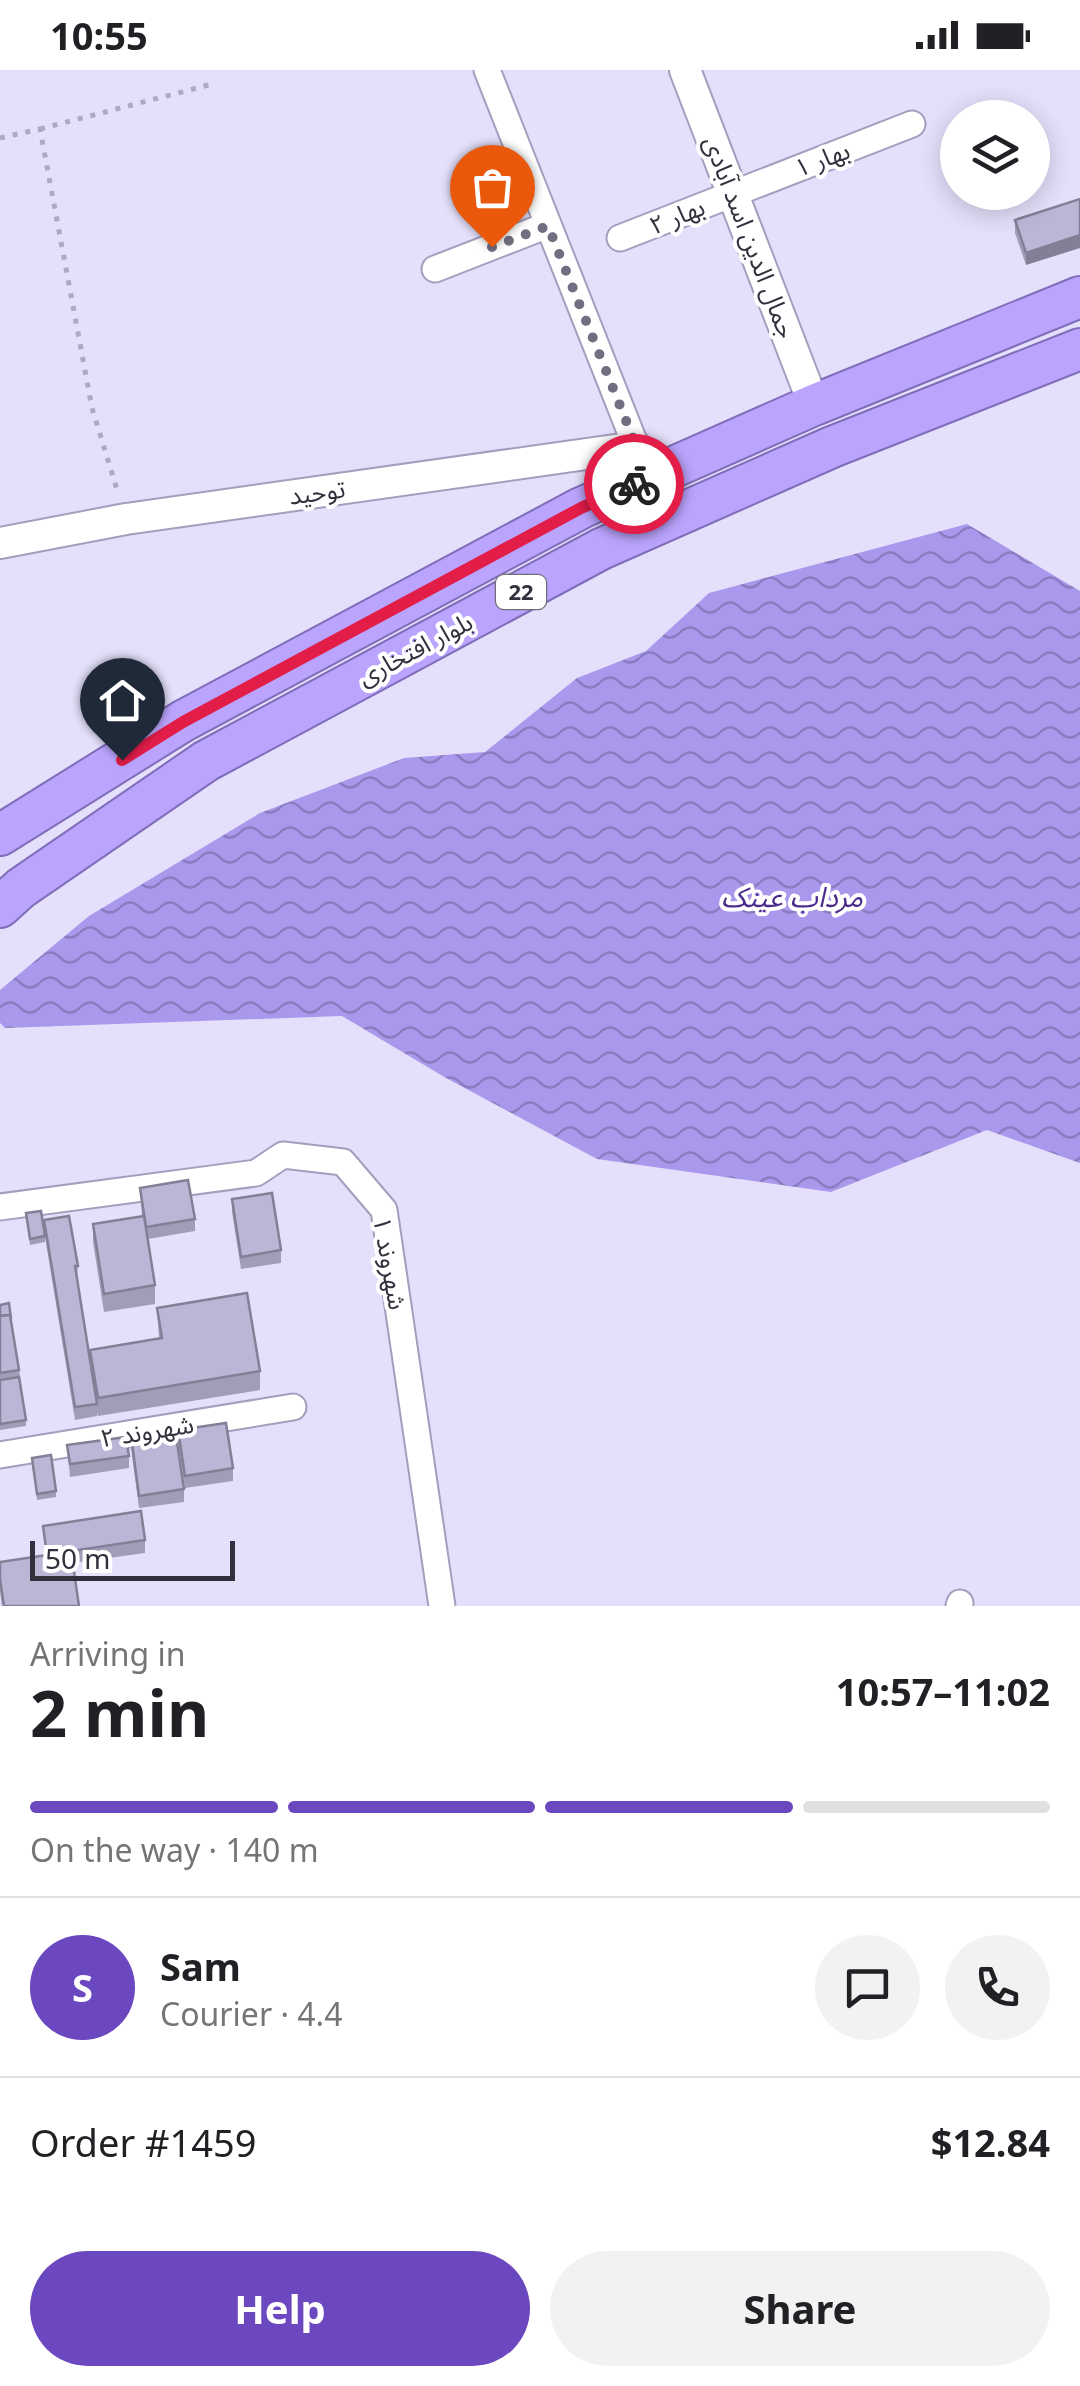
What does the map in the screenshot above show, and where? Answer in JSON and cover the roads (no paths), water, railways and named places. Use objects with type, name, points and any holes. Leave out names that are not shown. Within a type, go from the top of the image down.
[{"type":"highway","name":"بلوار افتخاری","points":[[0,836],[183,722],[581,508],[642,462],[814,405],[1080,297]]},
{"type":"highway","name":"بلوار افتخاری","points":[[0,907],[20,888],[206,761],[601,549],[832,447],[1080,349]]},
{"type":"street","points":[[486,70],[642,462]]},
{"type":"street","name":"جمال الدین اسد آبادی","points":[[685,70],[814,405]]},
{"type":"street","name":"بهار ۱","points":[[733,194],[912,124]]},
{"type":"street","name":"بهار ۲","points":[[620,238],[733,194]]},
{"type":"street","points":[[435,269],[548,226]]},
{"type":"street","name":"توحید","points":[[0,543],[126,519],[642,462]]},
{"type":"street","name":"شهروند ۱","points":[[0,1208],[256,1172],[284,1155],[343,1162],[384,1210],[442,1606]]},
{"type":"street","name":"شهروند ۲","points":[[0,1455],[293,1408]]},
{"type":"water","name":"مرداب عینک","points":[[967,524],[1080,591],[1080,1163],[987,1130],[831,1192],[597,1159],[446,1078],[342,1016],[5,1028],[0,1023],[0,990],[89,916],[260,813],[404,758],[485,752],[577,678],[646,651],[709,593]]}]
